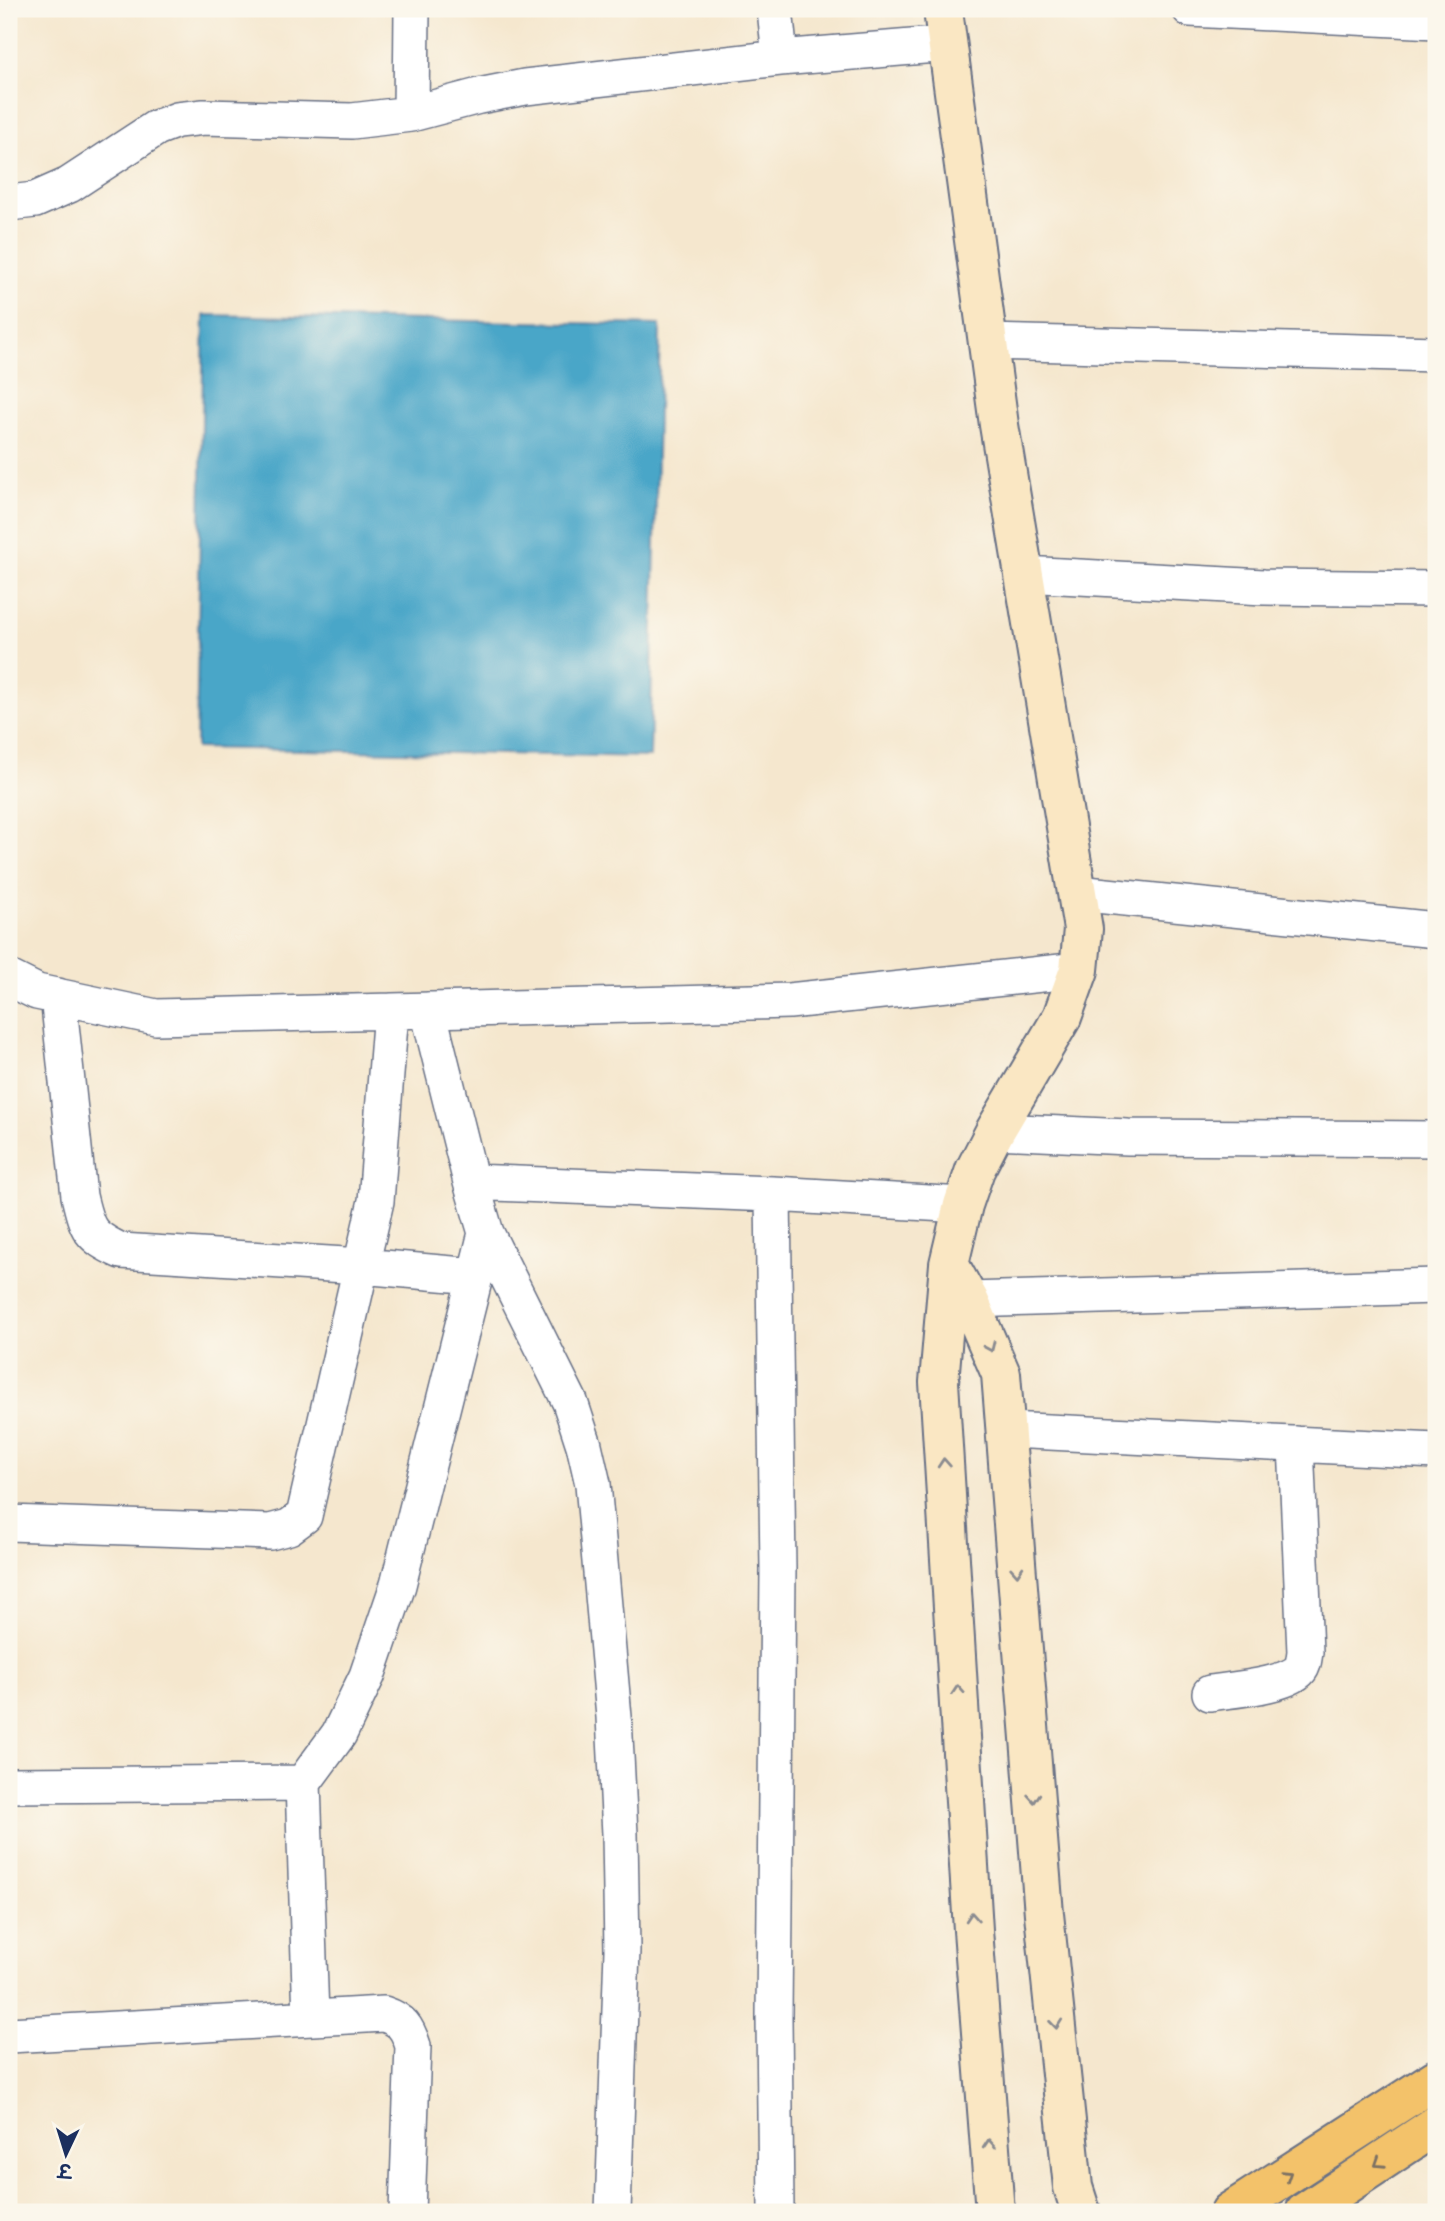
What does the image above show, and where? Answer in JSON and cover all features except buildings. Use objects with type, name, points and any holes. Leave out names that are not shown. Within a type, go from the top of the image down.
[{"type":"main road","points":[[1230,2212],[1436,2078]]},
{"type":"main road","points":[[1305,2212],[1436,2125]]},
{"type":"street","points":[[411,114],[412,9]]},
{"type":"street","points":[[775,9],[780,58]]},
{"type":"street","points":[[1190,9],[1418,17]]},
{"type":"street","points":[[9,203],[35,200],[69,185],[156,128],[177,120],[204,117],[352,121],[411,114],[479,96],[526,88],[780,58],[946,26],[999,425],[1083,929],[1079,970],[1062,1017],[995,1131],[975,1170],[963,1205],[949,1264],[939,1382],[973,1930],[995,2212]]},
{"type":"street","points":[[988,342],[1436,354]]},
{"type":"street","points":[[1024,574],[1264,587],[1436,589]]},
{"type":"street","points":[[1077,893],[1436,930]]},
{"type":"street","points":[[9,978],[37,992],[156,1017],[789,1001],[1079,970]]},
{"type":"street","points":[[58,996],[79,1196],[85,1222],[100,1241],[121,1251],[475,1276]]},
{"type":"street","points":[[428,1010],[486,1233],[570,1402],[593,1484],[614,1717],[620,1834],[622,1950],[613,2212]]},
{"type":"street","points":[[9,1523],[270,1532],[289,1527],[304,1516],[376,1201],[391,1011]]},
{"type":"street","points":[[995,1131],[1128,1137],[1436,1139]]},
{"type":"street","points":[[471,1182],[773,1194],[963,1205]]},
{"type":"street","points":[[773,1194],[778,1570],[774,2003],[776,2210]]},
{"type":"street","points":[[311,2017],[303,1783],[339,1734],[367,1676],[398,1585],[486,1233]]},
{"type":"street","points":[[949,1264],[969,1300],[1002,1374],[1044,1914],[1073,2187],[1081,2212]]},
{"type":"street","points":[[969,1300],[1436,1286]]},
{"type":"street","points":[[1006,1430],[1436,1451]]},
{"type":"street","points":[[1210,1693],[1277,1681],[1293,1676],[1302,1668],[1305,1652],[1296,1444]]},
{"type":"street","points":[[9,1785],[303,1783]]},
{"type":"street","points":[[9,2035],[384,2014],[399,2019],[408,2028],[414,2061],[407,2212]]},
{"type":"water","points":[[204,315],[660,325],[650,757],[196,748]]}]
